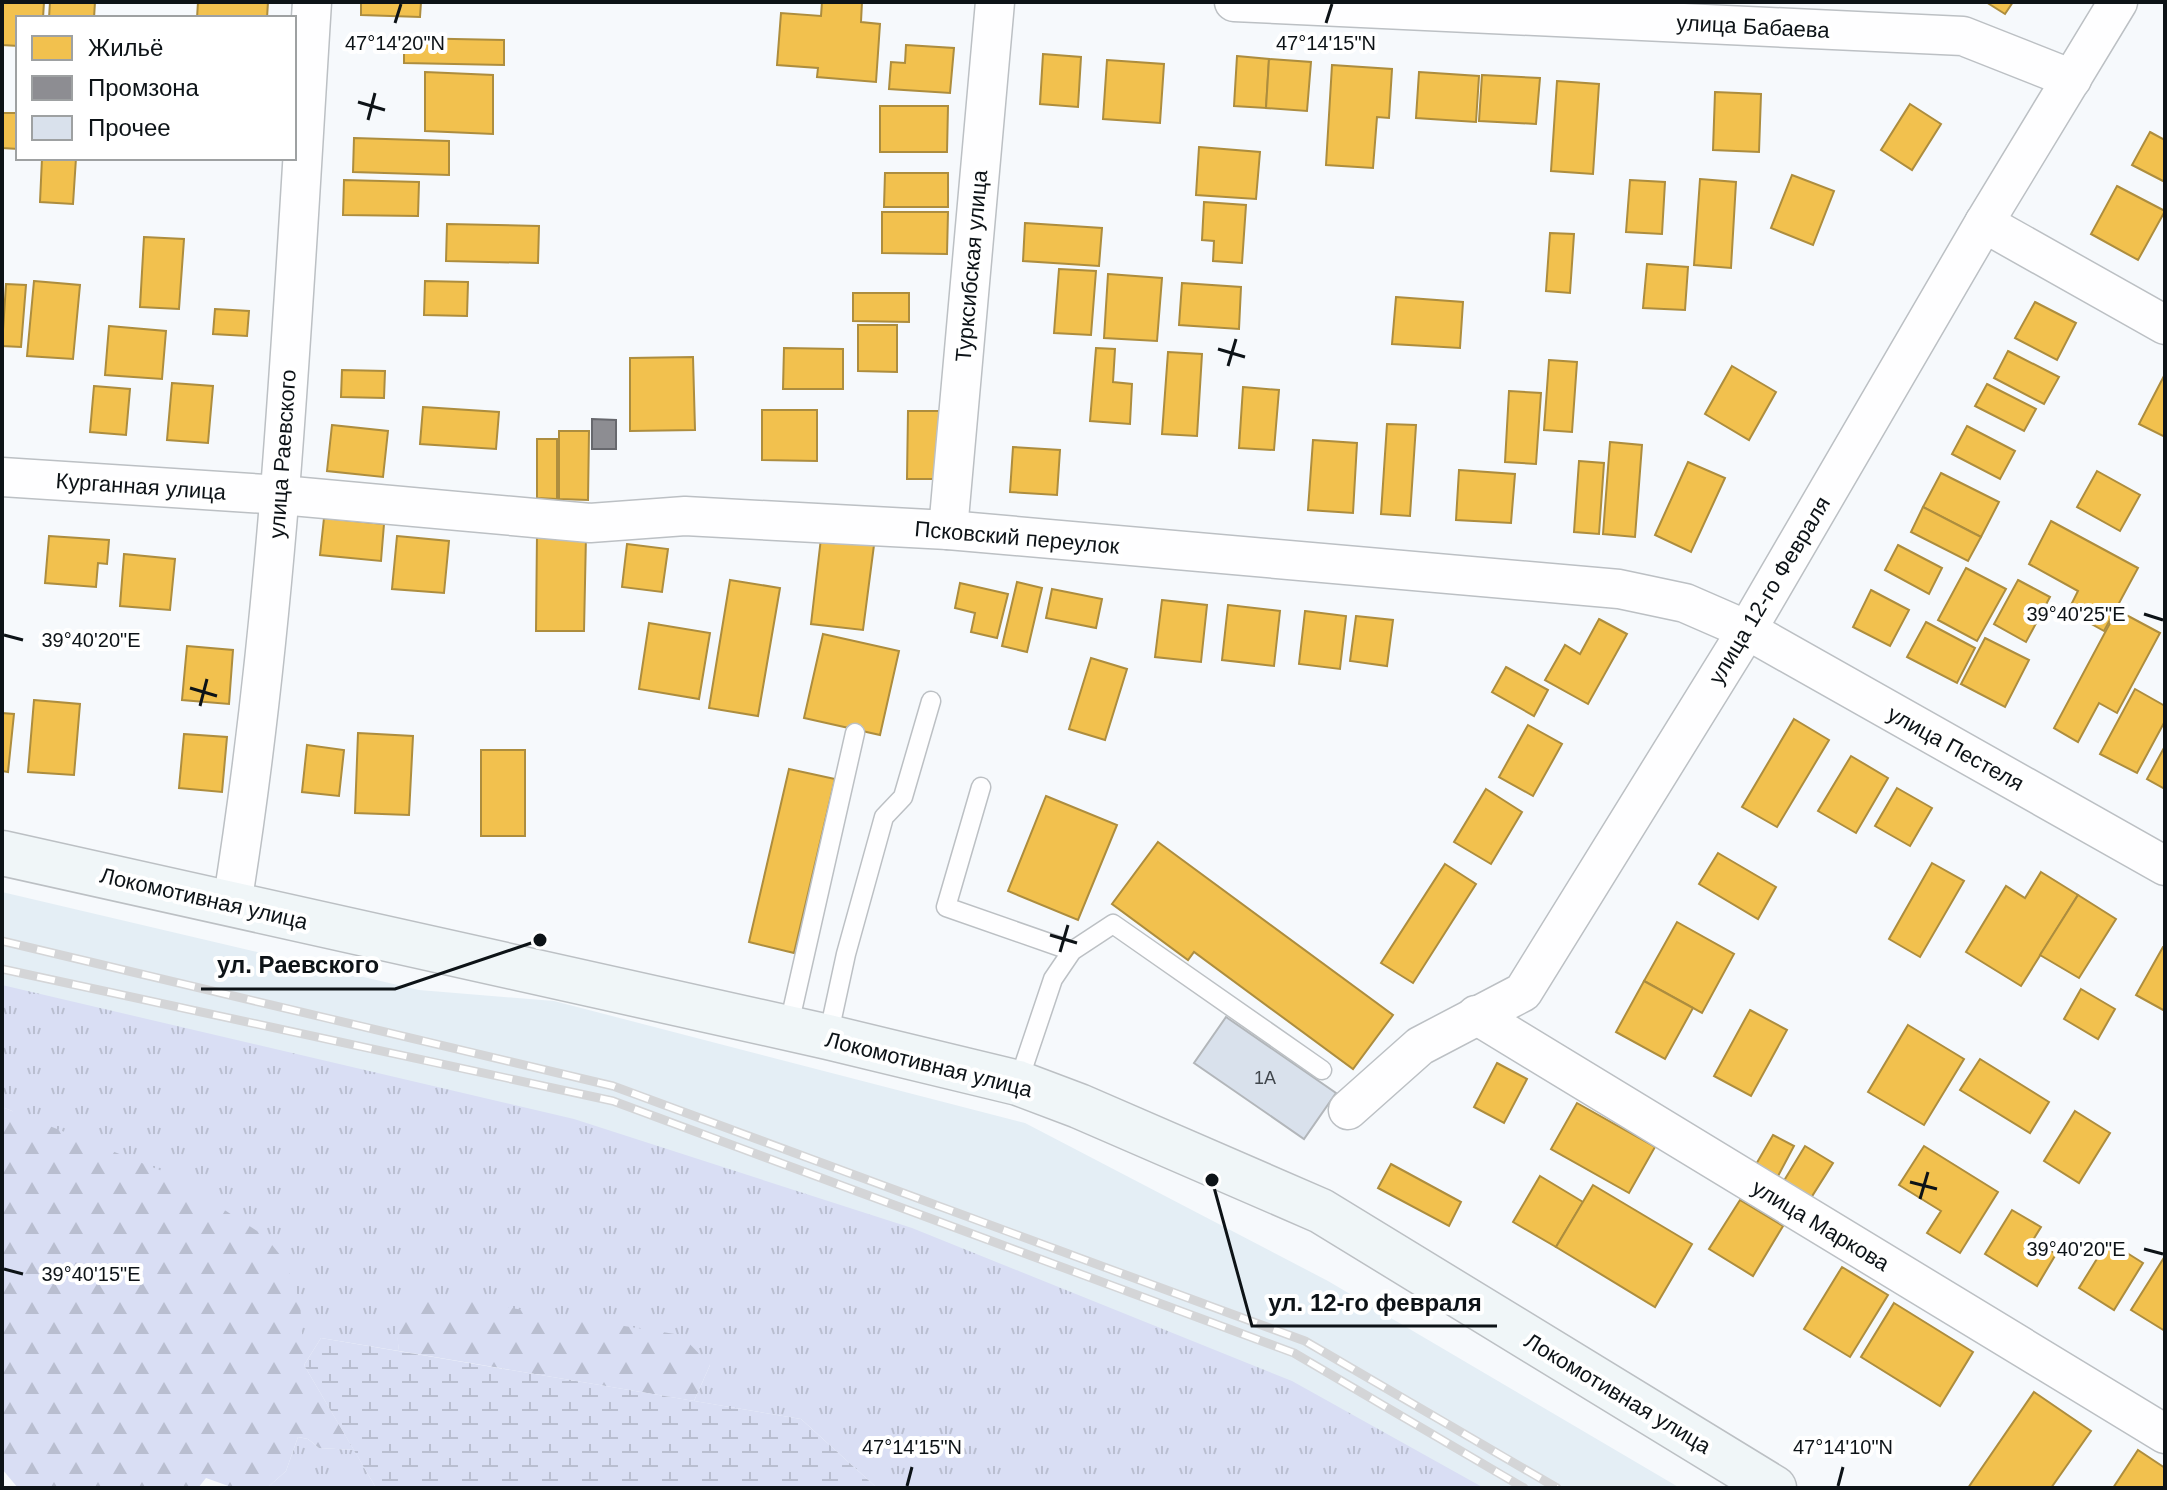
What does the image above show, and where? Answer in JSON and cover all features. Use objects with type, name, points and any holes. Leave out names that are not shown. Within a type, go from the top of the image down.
[{"type":"street","name":"улица Раевского","points":[[232,904],[247,812],[281,495],[312,2]]},
{"type":"street","name":"Турксибская улица","points":[[948,530],[995,2]]},
{"type":"street","name":"улица Бабаева","points":[[1234,2],[1963,36],[2072,79]]},
{"type":"street","name":"улица 12-го Февраля","points":[[1348,1110],[1420,1046],[1523,992],[1747,630],[1984,223],[2118,2]]},
{"type":"street","points":[[1984,223],[2165,325]]},
{"type":"street","name":"Курганная улица","points":[[2,477],[281,495]]},
{"type":"street","name":"Псковский переулок","points":[[281,495],[590,523],[685,516],[948,530],[1619,589],[1685,603],[1747,630]]},
{"type":"street","name":"улица Пестеля","points":[[1747,630],[2165,866]]},
{"type":"street","name":"Локомотивная улица","points":[[2,853],[1018,1083],[1079,1106],[1321,1211],[1774,1488]]},
{"type":"street","name":"улица Маркова","points":[[1476,1015],[2165,1434]]},
{"type":"lane","points":[[808,1033],[846,954],[884,817],[903,797],[931,701]]},
{"type":"lane","points":[[808,1033],[855,733]]},
{"type":"lane","points":[[981,787],[946,907],[1072,951]]},
{"type":"lane","points":[[1018,1083],[1053,979],[1072,951],[1113,924],[1322,1070]]},
{"type":"shaded area","points":[[2,892],[419,990],[554,1001],[1025,1123],[1328,1281],[1680,1488],[1310,1488],[2,1093]]},
{"type":"green space","points":[[2,985],[574,1119],[912,1228],[1292,1381],[1484,1488],[877,1488],[801,1419],[694,1401],[710,1365],[396,1322],[399,1351],[321,1338],[304,1365],[12,1111],[2,1107]]},
{"type":"green space","points":[[2,1107],[167,1173],[265,1236],[284,1260],[300,1301],[304,1365],[354,1450],[319,1448],[308,1439],[298,1437],[286,1471],[267,1488],[234,1488],[206,1478],[198,1488],[18,1488],[2,1469]]},
{"type":"green space","points":[[417,1293],[681,1335],[710,1365],[694,1401],[399,1351],[395,1322]]},
{"type":"green space","points":[[321,1338],[801,1419],[877,1488],[376,1488],[304,1365]]},
{"type":"green space","points":[[298,1437],[308,1439],[319,1448],[354,1450],[376,1488],[267,1488],[286,1471]]},
{"type":"building: Жильё","points":[[2,2],[44,2],[43,16],[16,16],[16,46],[2,45]]},
{"type":"building: Жильё","points":[[50,2],[95,2],[94,16],[49,16]]},
{"type":"building: Жильё","points":[[198,2],[268,2],[267,16],[197,16]]},
{"type":"building: Жильё","points":[[361,2],[421,2],[420,17],[361,15]]},
{"type":"building: Жильё","points":[[822,2],[862,2],[861,22],[880,24],[876,82],[817,77],[818,68],[777,65],[781,13],[821,16]]},
{"type":"building: Жильё","points":[[1986,2],[2013,2],[2005,14]]},
{"type":"building: Жильё","points":[[404,38],[504,40],[504,65],[404,63]]},
{"type":"building: Жильё","points":[[906,45],[954,48],[950,93],[889,89],[891,62],[905,63]]},
{"type":"building: Жильё","points":[[1043,54],[1081,57],[1078,107],[1040,104]]},
{"type":"building: Жильё","points":[[1237,56],[1269,59],[1266,108],[1234,106]]},
{"type":"building: Жильё","points":[[1269,59],[1311,62],[1307,111],[1266,108]]},
{"type":"building: Жильё","points":[[1107,60],[1164,64],[1160,123],[1103,119]]},
{"type":"building: Жильё","points":[[1332,65],[1392,69],[1389,118],[1377,117],[1373,168],[1326,165]]},
{"type":"building: Жильё","points":[[425,72],[493,75],[493,134],[425,131]]},
{"type":"building: Жильё","points":[[1419,72],[1479,76],[1476,122],[1416,118]]},
{"type":"building: Жильё","points":[[1482,75],[1540,78],[1536,124],[1479,121]]},
{"type":"building: Жильё","points":[[1557,81],[1599,84],[1593,174],[1551,171]]},
{"type":"building: Жильё","points":[[1715,92],[1761,94],[1759,152],[1713,150]]},
{"type":"building: Жильё","points":[[1910,104],[1941,124],[1912,170],[1881,150]]},
{"type":"building: Жильё","points":[[880,106],[948,106],[947,152],[880,152]]},
{"type":"building: Жильё","points":[[2,113],[16,113],[16,149],[2,148]]},
{"type":"building: Жильё","points":[[2150,132],[2165,140],[2165,182],[2132,165]]},
{"type":"building: Жильё","points":[[354,138],[449,141],[449,175],[353,172]]},
{"type":"building: Жильё","points":[[1199,147],[1260,152],[1256,199],[1196,195]]},
{"type":"building: Жильё","points":[[42,160],[76,160],[73,204],[40,202]]},
{"type":"building: Жильё","points":[[885,173],[948,173],[948,207],[884,207]]},
{"type":"building: Жильё","points":[[1792,175],[1834,191],[1813,245],[1771,228]]},
{"type":"building: Жильё","points":[[1700,179],[1736,182],[1731,268],[1694,265]]},
{"type":"building: Жильё","points":[[344,180],[419,182],[418,216],[343,215]]},
{"type":"building: Жильё","points":[[1630,180],[1665,182],[1662,234],[1626,232]]},
{"type":"building: Жильё","points":[[2117,186],[2165,211],[2138,260],[2091,234]]},
{"type":"building: Жильё","points":[[1204,202],[1246,205],[1242,263],[1213,261],[1214,241],[1202,240]]},
{"type":"building: Жильё","points":[[882,212],[948,212],[947,254],[882,253]]},
{"type":"building: Жильё","points":[[1025,223],[1102,228],[1099,266],[1023,261]]},
{"type":"building: Жильё","points":[[447,224],[539,226],[538,263],[446,261]]},
{"type":"building: Жильё","points":[[1550,233],[1574,234],[1570,293],[1546,291]]},
{"type":"building: Жильё","points":[[144,237],[184,239],[179,309],[140,307]]},
{"type":"building: Жильё","points":[[1647,264],[1688,267],[1685,310],[1643,308]]},
{"type":"building: Жильё","points":[[1059,269],[1096,271],[1091,335],[1054,333]]},
{"type":"building: Жильё","points":[[1108,274],[1162,278],[1157,341],[1104,338]]},
{"type":"building: Жильё","points":[[34,281],[80,285],[73,359],[27,356]]},
{"type":"building: Жильё","points":[[425,281],[468,282],[467,316],[424,315]]},
{"type":"building: Жильё","points":[[1182,283],[1241,287],[1239,329],[1179,325]]},
{"type":"building: Жильё","points":[[6,284],[26,285],[21,347],[2,346]]},
{"type":"building: Жильё","points":[[853,293],[909,293],[909,322],[853,321]]},
{"type":"building: Жильё","points":[[1396,297],[1463,302],[1460,348],[1392,344]]},
{"type":"building: Жильё","points":[[2035,302],[2076,323],[2057,360],[2015,338]]},
{"type":"building: Жильё","points":[[215,309],[249,311],[247,336],[213,334]]},
{"type":"building: Жильё","points":[[858,325],[897,325],[897,372],[858,371]]},
{"type":"building: Жильё","points":[[109,326],[166,331],[162,379],[105,375]]},
{"type":"building: Жильё","points":[[784,348],[843,349],[843,389],[783,389]]},
{"type":"building: Жильё","points":[[1096,348],[1115,349],[1113,382],[1132,384],[1130,424],[1090,421]]},
{"type":"building: Жильё","points":[[2008,351],[2059,377],[2044,404],[1994,378]]},
{"type":"building: Жильё","points":[[1168,352],[1202,354],[1197,436],[1162,434]]},
{"type":"building: Жильё","points":[[693,357],[695,430],[630,431],[630,358]]},
{"type":"building: Жильё","points":[[1549,360],[1577,362],[1572,432],[1544,430]]},
{"type":"building: Жильё","points":[[1732,366],[1776,392],[1749,440],[1705,414]]},
{"type":"building: Жильё","points":[[342,370],[385,371],[384,398],[341,397]]},
{"type":"building: Жильё","points":[[2165,374],[2165,437],[2139,424]]},
{"type":"building: Жильё","points":[[172,383],[213,386],[208,443],[167,440]]},
{"type":"building: Жильё","points":[[1987,384],[2036,409],[2024,431],[1975,406]]},
{"type":"building: Жильё","points":[[94,386],[130,389],[126,435],[90,432]]},
{"type":"building: Жильё","points":[[1243,387],[1279,390],[1274,450],[1239,448]]},
{"type":"building: Жильё","points":[[1509,391],[1541,393],[1536,464],[1505,462]]},
{"type":"building: Жильё","points":[[423,407],[499,412],[496,449],[420,444]]},
{"type":"building: Жильё","points":[[762,410],[817,410],[817,461],[762,460]]},
{"type":"building: Жильё","points":[[908,411],[941,411],[941,479],[907,479]]},
{"type":"building: Жильё","points":[[1387,424],[1416,425],[1410,516],[1381,514]]},
{"type":"building: Жильё","points":[[332,425],[388,431],[383,477],[327,471]]},
{"type":"building: Жильё","points":[[1967,426],[2015,451],[2000,479],[1952,454]]},
{"type":"building: Жильё","points":[[559,431],[589,431],[588,500],[559,499]]},
{"type":"building: Жильё","points":[[537,439],[557,439],[557,499],[537,498]]},
{"type":"building: Жильё","points":[[1313,440],[1357,443],[1353,513],[1308,510]]},
{"type":"building: Жильё","points":[[1610,442],[1642,445],[1635,537],[1603,534]]},
{"type":"building: Жильё","points":[[1013,447],[1060,450],[1057,495],[1010,492]]},
{"type":"building: Жильё","points":[[1579,461],[1604,463],[1599,534],[1574,532]]},
{"type":"building: Жильё","points":[[1688,462],[1725,478],[1691,552],[1655,535]]},
{"type":"building: Жильё","points":[[1459,470],[1515,474],[1511,523],[1456,520]]},
{"type":"building: Жильё","points":[[2097,471],[2140,495],[2120,531],[2077,507]]},
{"type":"building: Жильё","points":[[1941,473],[1999,502],[1981,537],[1923,507]]},
{"type":"building: Жильё","points":[[1923,507],[1981,537],[1968,561],[1911,532]]},
{"type":"building: Жильё","points":[[324,518],[384,524],[381,561],[320,555]]},
{"type":"building: Жильё","points":[[2051,521],[2138,568],[2104,631],[2068,611],[2078,591],[2029,564]]},
{"type":"building: Жильё","points":[[537,534],[586,535],[584,631],[536,631]]},
{"type":"building: Жильё","points":[[49,536],[109,540],[107,564],[98,563],[96,587],[45,583]]},
{"type":"building: Жильё","points":[[397,536],[449,541],[444,593],[392,589]]},
{"type":"building: Жильё","points":[[821,538],[874,545],[863,630],[811,624]]},
{"type":"building: Жильё","points":[[627,544],[668,549],[662,592],[622,587]]},
{"type":"building: Жильё","points":[[1898,545],[1942,568],[1929,594],[1885,570]]},
{"type":"building: Жильё","points":[[124,554],[175,559],[170,610],[120,606]]},
{"type":"building: Жильё","points":[[1966,568],[2006,589],[1977,641],[1938,620]]},
{"type":"building: Жильё","points":[[730,580],[780,588],[758,716],[709,708]]},
{"type":"building: Жильё","points":[[2018,580],[2050,597],[2026,642],[1994,624]]},
{"type":"building: Жильё","points":[[1017,582],[1042,588],[1027,652],[1002,646]]},
{"type":"building: Жильё","points":[[960,583],[1008,594],[997,638],[971,632],[975,613],[955,608]]},
{"type":"building: Жильё","points":[[1052,589],[1102,599],[1096,628],[1046,618]]},
{"type":"building: Жильё","points":[[1871,590],[1909,610],[1890,646],[1853,627]]},
{"type":"building: Жильё","points":[[1162,600],[1207,605],[1201,662],[1155,657]]},
{"type":"building: Жильё","points":[[1228,605],[1280,611],[1274,666],[1222,660]]},
{"type":"building: Жильё","points":[[2117,610],[2160,633],[2117,713],[2099,703],[2078,742],[2054,728]]},
{"type":"building: Жильё","points":[[1305,611],[1346,616],[1340,669],[1299,664]]},
{"type":"building: Жильё","points":[[1356,616],[1393,620],[1387,666],[1350,661]]},
{"type":"building: Жильё","points":[[1599,619],[1627,634],[1588,704],[1545,680],[1565,645],[1580,654]]},
{"type":"building: Жильё","points":[[1926,622],[1975,648],[1957,683],[1907,657]]},
{"type":"building: Жильё","points":[[649,623],[710,633],[699,699],[639,689]]},
{"type":"building: Жильё","points":[[823,634],[899,651],[880,735],[804,718]]},
{"type":"building: Жильё","points":[[1985,638],[2029,660],[2005,707],[1961,684]]},
{"type":"building: Жильё","points":[[187,646],[233,650],[229,704],[182,700]]},
{"type":"building: Жильё","points":[[1091,658],[1127,669],[1105,740],[1069,729]]},
{"type":"building: Жильё","points":[[1506,667],[1548,690],[1534,716],[1492,692]]},
{"type":"building: Жильё","points":[[2135,689],[2165,706],[2165,721],[2137,773],[2100,754]]},
{"type":"building: Жильё","points":[[34,700],[80,704],[74,775],[28,772]]},
{"type":"building: Жильё","points":[[2,713],[14,714],[8,772],[2,771]]},
{"type":"building: Жильё","points":[[1794,719],[1829,740],[1777,827],[1742,807]]},
{"type":"building: Жильё","points":[[1528,725],[1562,744],[1533,796],[1499,777]]},
{"type":"building: Жильё","points":[[358,733],[413,736],[409,815],[355,813]]},
{"type":"building: Жильё","points":[[184,734],[227,737],[222,792],[179,788]]},
{"type":"building: Жильё","points":[[307,745],[344,750],[339,796],[302,792]]},
{"type":"building: Жильё","points":[[2165,746],[2165,789],[2147,779]]},
{"type":"building: Жильё","points":[[481,750],[525,750],[525,836],[481,836]]},
{"type":"building: Жильё","points":[[1851,756],[1888,778],[1856,833],[1818,811]]},
{"type":"building: Жильё","points":[[789,769],[835,779],[794,953],[749,942]]},
{"type":"building: Жильё","points":[[1897,788],[1932,808],[1910,846],[1875,826]]},
{"type":"building: Жильё","points":[[1486,789],[1522,812],[1491,864],[1454,842]]},
{"type":"building: Жильё","points":[[1046,796],[1117,825],[1078,920],[1008,891]]},
{"type":"building: Жильё","points":[[1158,842],[1393,1015],[1353,1069],[1194,952],[1188,960],[1112,904]]},
{"type":"building: Жильё","points":[[1718,853],[1776,887],[1758,919],[1699,884]]},
{"type":"building: Жильё","points":[[1932,863],[1964,881],[1920,957],[1889,939]]},
{"type":"building: Жильё","points":[[1445,864],[1476,884],[1413,983],[1381,963]]},
{"type":"building: Жильё","points":[[2041,872],[2078,895],[2021,986],[1966,952],[2006,886],[2025,898]]},
{"type":"building: Жильё","points":[[2078,895],[2116,919],[2079,978],[2040,955]]},
{"type":"building: Жильё","points":[[1677,922],[1734,954],[1702,1013],[1644,981]]},
{"type":"building: Жильё","points":[[2165,947],[2165,1011],[2136,995]]},
{"type":"building: Жильё","points":[[1644,981],[1693,1008],[1665,1059],[1616,1032]]},
{"type":"building: Жильё","points":[[2081,989],[2115,1009],[2098,1039],[2064,1019]]},
{"type":"building: Жильё","points":[[1750,1010],[1787,1030],[1751,1096],[1714,1076]]},
{"type":"building: Жильё","points":[[1908,1025],[1964,1059],[1924,1125],[1868,1092]]},
{"type":"building: Жильё","points":[[1980,1059],[2049,1102],[2030,1133],[1960,1090]]},
{"type":"building: Жильё","points":[[1497,1063],[1527,1079],[1504,1123],[1474,1107]]},
{"type":"building: Жильё","points":[[1577,1103],[1655,1147],[1629,1193],[1551,1149]]},
{"type":"building: Жильё","points":[[2075,1111],[2110,1133],[2079,1183],[2044,1161]]},
{"type":"building: Жильё","points":[[1773,1135],[1794,1146],[1777,1178],[1755,1166]]},
{"type":"building: Жильё","points":[[1805,1146],[1833,1163],[1809,1201],[1782,1184]]},
{"type":"building: Жильё","points":[[1924,1146],[1998,1192],[1960,1253],[1927,1233],[1941,1211],[1899,1185]]},
{"type":"building: Жильё","points":[[1391,1164],[1461,1202],[1449,1226],[1378,1188]]},
{"type":"building: Жильё","points":[[1540,1176],[1583,1202],[1556,1247],[1513,1222]]},
{"type":"building: Жильё","points":[[1593,1185],[1692,1244],[1655,1307],[1556,1247]]},
{"type":"building: Жильё","points":[[1740,1200],[1783,1226],[1753,1276],[1709,1249]]},
{"type":"building: Жильё","points":[[2012,1210],[2041,1227],[2033,1240],[2056,1254],[2037,1286],[1985,1254]]},
{"type":"building: Жильё","points":[[2108,1241],[2143,1263],[2114,1310],[2079,1288]]},
{"type":"building: Жильё","points":[[2165,1256],[2165,1331],[2131,1310]]},
{"type":"building: Жильё","points":[[1842,1267],[1888,1295],[1850,1357],[1804,1329]]},
{"type":"building: Жильё","points":[[1894,1303],[1973,1352],[1940,1406],[1861,1357]]},
{"type":"building: Жильё","points":[[2034,1392],[2091,1431],[2051,1488],[1968,1488]]},
{"type":"building: Жильё","points":[[2138,1450],[2165,1468],[2165,1488],[2113,1488]]},
{"type":"building: Промзона","points":[[592,419],[616,420],[616,449],[592,449]]},
{"type":"building: Прочее","points":[[1226,1017],[1336,1093],[1304,1139],[1194,1063]]},
{"type":"railway","points":[[2,941],[613,1086],[1305,1341],[1557,1488]]},
{"type":"railway","points":[[2,969],[613,1101],[1294,1353],[1524,1488]]},
{"type":"place","name":"ул. Раевского","points":[[540,940]]},
{"type":"place","name":"ул. 12-го февраля","points":[[1212,1180]]}]
